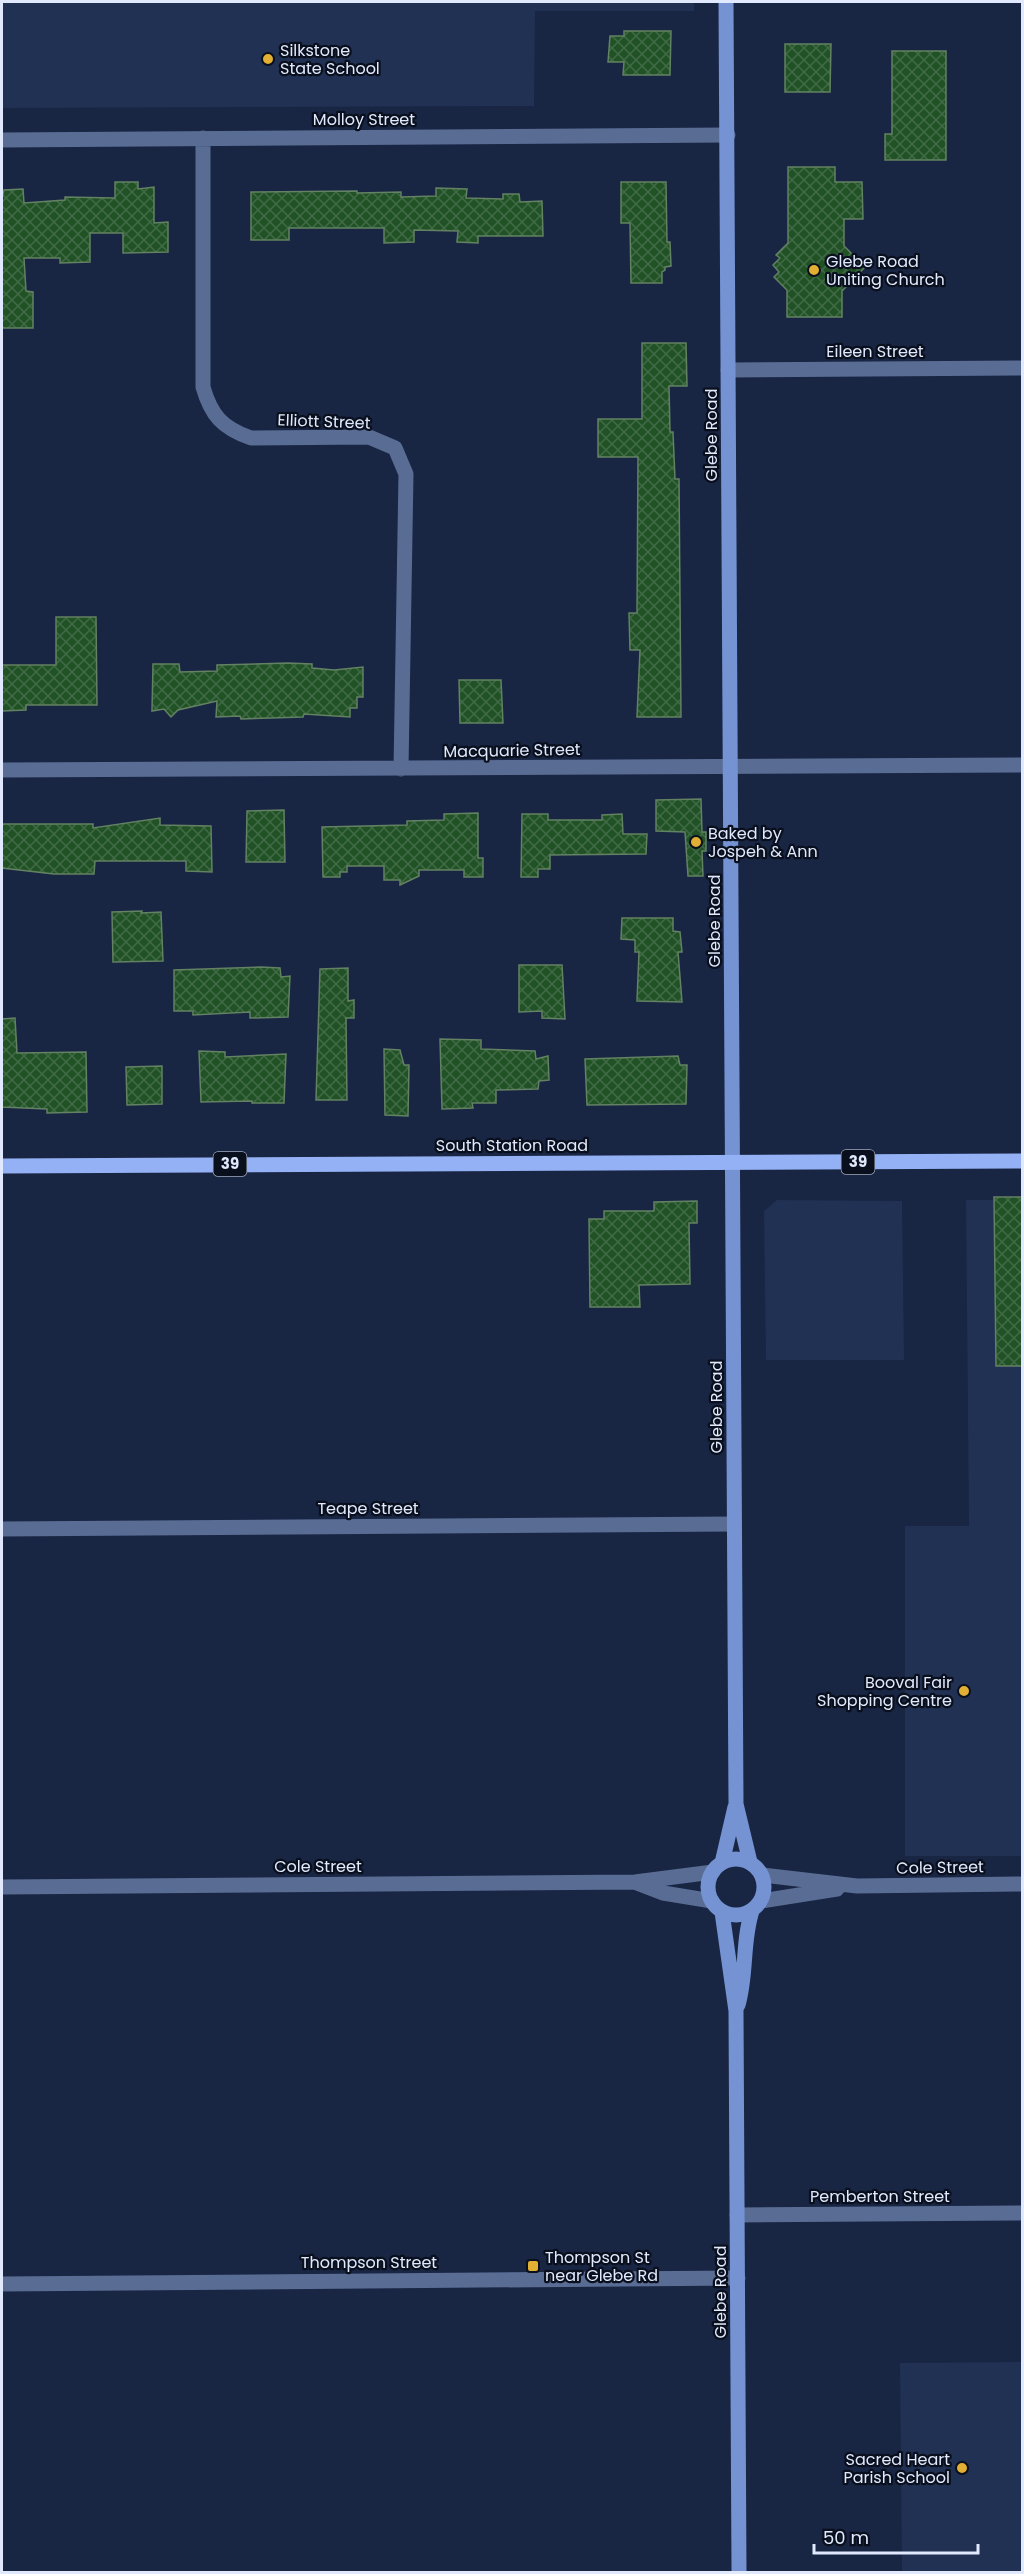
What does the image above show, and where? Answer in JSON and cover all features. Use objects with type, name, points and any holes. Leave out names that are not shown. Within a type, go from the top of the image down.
[{"type":"main road","name":"South Station Road","points":[[2,1166],[1023,1161]]},
{"type":"street","name":"Glebe Road","points":[[726,2],[736,1804],[750,1862]]},
{"type":"street","name":"Molloy Street","points":[[2,140],[728,135]]},
{"type":"street","name":"Elliott Street","points":[[203,138],[203,387],[209,409],[230,429],[251,438],[369,437],[395,448],[406,474],[401,768]]},
{"type":"street","name":"Eileen Street","points":[[728,370],[1023,368]]},
{"type":"street","name":"Macquarie Street","points":[[2,770],[1023,765]]},
{"type":"street","name":"Teape Street","points":[[2,1529],[734,1524]]},
{"type":"street","name":"Glebe Road","points":[[717,1867],[736,1804]]},
{"type":"street","points":[[740,1859],[750,1862],[762,1875],[765,1884],[756,1906],[737,1916],[717,1906],[708,1886],[717,1867],[740,1859]]},
{"type":"street","name":"Cole Street","points":[[2,1887],[635,1882],[717,1867]]},
{"type":"street","name":"Cole Street","points":[[762,1875],[857,1886],[1023,1884]]},
{"type":"street","name":"Cole Street","points":[[635,1882],[663,1893],[717,1906]]},
{"type":"street","name":"Cole Street","points":[[756,1906],[857,1886]]},
{"type":"street","name":"Glebe Road","points":[[717,1906],[736,2011],[739,2572]]},
{"type":"street","name":"Glebe Road","points":[[736,2011],[745,1973],[746,1939],[756,1906]]},
{"type":"street","name":"Pemberton Street","points":[[737,2215],[1023,2213]]},
{"type":"street","name":"Thompson Street","points":[[2,2284],[738,2278]]},
{"type":"shaded area","name":"Silkstone State School","points":[[2,2],[694,2],[694,11],[535,11],[534,106],[2,108]]},
{"type":"shaded area","points":[[777,1200],[902,1201],[904,1360],[766,1360],[764,1211]]},
{"type":"shaded area","name":"Booval Fair Shopping Centre","points":[[966,1200],[1022,1200],[1022,1856],[905,1856],[905,1526],[969,1526]]},
{"type":"shaded area","name":"Sacred Heart Parish School","points":[[1022,2362],[1022,2572],[902,2572],[900,2363]]},
{"type":"building","points":[[624,31],[671,31],[670,75],[623,75],[624,62],[608,62],[610,36],[624,36]]},
{"type":"building","points":[[785,44],[831,44],[830,92],[785,92]]},
{"type":"building","points":[[892,51],[946,51],[946,160],[885,160],[885,134],[892,134]]},
{"type":"building","points":[[788,167],[835,167],[835,182],[862,182],[863,219],[844,219],[844,246],[865,267],[842,291],[842,317],[787,317],[787,290],[774,277],[779,272],[773,265],[780,258],[776,255],[788,243]]},
{"type":"building","points":[[115,182],[138,182],[138,189],[154,187],[154,223],[168,222],[168,252],[123,253],[123,233],[90,233],[90,262],[60,263],[60,258],[24,258],[26,291],[33,292],[33,328],[2,328],[2,198],[4,190],[23,189],[24,203],[65,200],[65,197],[115,198]]},
{"type":"building","points":[[621,182],[666,182],[667,242],[670,242],[671,266],[665,267],[662,272],[662,283],[631,283],[630,223],[621,223]]},
{"type":"building","points":[[436,188],[467,189],[466,198],[503,199],[503,194],[519,194],[520,202],[542,201],[543,236],[478,236],[478,243],[457,242],[458,231],[414,230],[414,242],[384,243],[384,228],[289,228],[289,240],[251,240],[251,192],[401,192],[401,197],[436,196]]},
{"type":"building","points":[[642,343],[686,343],[687,386],[669,386],[670,432],[673,432],[675,479],[679,479],[681,717],[637,717],[640,650],[630,650],[629,613],[637,613],[638,457],[598,457],[598,419],[642,419]]},
{"type":"building","points":[[56,617],[96,617],[97,705],[26,705],[26,710],[2,711],[2,665],[56,665]]},
{"type":"building","points":[[153,664],[179,664],[180,672],[217,671],[217,665],[312,664],[312,668],[334,670],[363,667],[363,697],[357,697],[357,708],[350,708],[350,717],[304,714],[303,717],[241,719],[240,716],[216,717],[217,701],[178,710],[171,717],[164,709],[152,711]]},
{"type":"building","points":[[459,680],[501,680],[503,723],[460,723]]},
{"type":"building","points":[[701,799],[702,832],[706,832],[706,851],[702,851],[703,876],[688,876],[685,832],[656,831],[656,800]]},
{"type":"building","points":[[284,810],[285,862],[246,862],[247,811]]},
{"type":"building","points":[[478,813],[478,858],[483,858],[483,877],[464,877],[464,870],[419,870],[419,876],[400,885],[400,880],[384,880],[384,866],[347,866],[347,872],[340,872],[340,877],[323,877],[322,827],[407,825],[407,821],[444,820],[444,814]]},
{"type":"building","points":[[522,814],[548,814],[548,820],[602,820],[602,815],[622,814],[623,834],[647,834],[646,854],[550,855],[550,869],[538,869],[538,877],[521,877]]},
{"type":"building","points":[[160,818],[160,825],[211,826],[212,872],[186,871],[186,861],[95,861],[94,874],[54,874],[2,868],[2,824],[93,824],[93,828]]},
{"type":"building","points":[[142,911],[141,913],[161,912],[163,961],[113,962],[112,912]]},
{"type":"building","points":[[622,918],[673,918],[673,931],[680,932],[682,952],[678,952],[682,1002],[637,1001],[639,952],[635,952],[635,940],[621,939]]},
{"type":"building","points":[[519,965],[562,965],[565,1019],[542,1018],[542,1011],[519,1012]]},
{"type":"building","points":[[280,968],[281,977],[290,976],[288,1017],[250,1018],[250,1012],[193,1015],[193,1011],[174,1011],[174,970]]},
{"type":"building","points":[[348,968],[348,1001],[354,1000],[354,1018],[346,1018],[347,1100],[316,1100],[320,969]]},
{"type":"building","points":[[15,1018],[17,1053],[86,1052],[87,1112],[47,1113],[47,1109],[2,1107],[2,1019]]},
{"type":"building","points":[[440,1039],[481,1040],[481,1049],[535,1051],[536,1059],[548,1056],[549,1080],[539,1081],[538,1089],[496,1090],[496,1103],[472,1103],[473,1108],[442,1109]]},
{"type":"building","points":[[384,1049],[400,1050],[404,1065],[409,1065],[408,1116],[385,1115]]},
{"type":"building","points":[[199,1051],[225,1052],[225,1057],[286,1054],[284,1103],[201,1102]]},
{"type":"building","points":[[678,1056],[680,1065],[687,1065],[686,1104],[587,1105],[585,1059]]},
{"type":"building","points":[[162,1066],[162,1104],[127,1105],[126,1067]]},
{"type":"building","points":[[994,1197],[1023,1197],[1023,1366],[996,1366]]},
{"type":"building","points":[[697,1201],[697,1223],[689,1223],[690,1284],[639,1285],[640,1307],[590,1307],[589,1219],[604,1219],[604,1211],[654,1211],[654,1202]]},
{"type":"place","name":"Silkstone State School","points":[[268,59]]},
{"type":"place","name":"Glebe Road Uniting Church","points":[[814,270]]},
{"type":"place","name":"Baked by Jospeh & Ann","points":[[696,842]]},
{"type":"place","name":"Booval Fair Shopping Centre","points":[[964,1691]]},
{"type":"place","name":"Thompson St near Glebe Rd","points":[[533,2266]]},
{"type":"place","name":"Sacred Heart Parish School","points":[[962,2468]]}]
